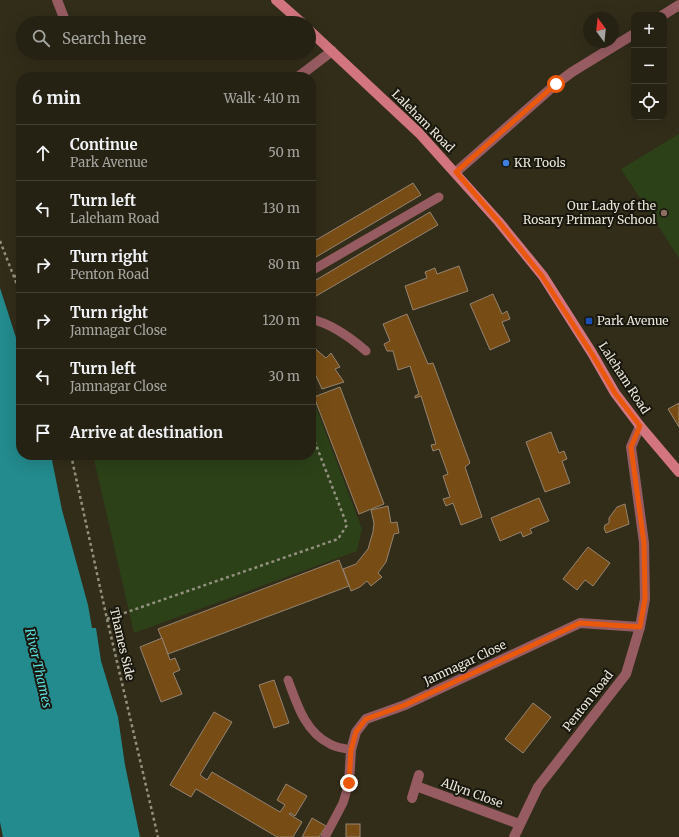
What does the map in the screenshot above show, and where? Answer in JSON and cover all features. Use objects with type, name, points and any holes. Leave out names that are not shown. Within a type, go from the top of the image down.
[{"type":"main road","points":[[282,2],[295,16]]},
{"type":"main road","name":"Laleham Road","points":[[316,36],[419,133],[456,172],[499,222],[542,276],[615,393],[640,426],[679,472]]},
{"type":"street","points":[[57,0],[63,16]]},
{"type":"street","points":[[667,12],[679,5]]},
{"type":"street","points":[[456,172],[556,84],[572,72],[631,36]]},
{"type":"street","points":[[305,72],[332,51]]},
{"type":"street","name":"Penton Road","points":[[514,837],[538,787],[626,674],[640,627],[645,599],[644,543],[631,447],[640,426]]},
{"type":"street","name":"Jamnagar Close","points":[[349,783],[351,750],[356,732],[366,719],[405,705],[580,623],[640,627]]},
{"type":"street","points":[[412,798],[419,775]]},
{"type":"street","name":"Allyn Close","points":[[416,786],[519,824]]},
{"type":"lane","points":[[316,268],[439,197]]},
{"type":"lane","points":[[316,320],[348,335],[366,351]]},
{"type":"lane","points":[[288,680],[298,707],[307,725],[320,738],[331,745],[351,750]]},
{"type":"lane","points":[[325,837],[343,802],[349,783]]},
{"type":"path","points":[[0,241],[16,282]]},
{"type":"path","points":[[107,619],[338,539],[347,525],[316,445]]},
{"type":"path","name":"Thames Side","points":[[72,460],[107,619],[158,837]]},
{"type":"green space","name":"Our Lady of the Rosary Primary School","points":[[679,134],[679,258],[621,169]]},
{"type":"green space","points":[[316,407],[362,529],[357,551],[134,633],[94,460],[316,460]]},
{"type":"water","name":"River Thames","points":[[0,288],[16,338],[16,460],[52,460],[62,510],[88,605],[92,628],[96,628],[101,661],[118,717],[125,765],[140,837],[3,837],[0,822]]},
{"type":"building","points":[[413,183],[421,195],[316,257],[316,240]]},
{"type":"building","points":[[430,212],[438,225],[316,296],[316,280]]},
{"type":"building","points":[[459,266],[468,291],[413,310],[405,286],[427,278],[425,272],[435,268],[437,274]]},
{"type":"building","points":[[493,294],[502,314],[507,311],[510,319],[502,322],[510,341],[490,350],[470,304]]},
{"type":"building","points":[[407,314],[428,364],[433,363],[470,463],[465,467],[482,517],[461,525],[453,503],[446,506],[443,499],[450,497],[443,476],[448,474],[439,449],[433,451],[431,445],[436,444],[421,396],[415,398],[415,396],[419,394],[410,366],[398,370],[393,351],[387,351],[384,344],[390,341],[383,324]]},
{"type":"building","points":[[316,349],[326,358],[331,353],[340,367],[335,369],[344,382],[322,389],[316,376]]},
{"type":"building","points":[[340,387],[384,504],[359,514],[316,402],[316,396]]},
{"type":"building","points":[[679,403],[679,427],[668,409]]},
{"type":"building","points":[[551,432],[559,453],[564,451],[567,459],[562,461],[570,483],[545,492],[526,442]]},
{"type":"building","points":[[539,498],[549,521],[530,529],[532,533],[523,537],[521,532],[500,541],[491,518]]},
{"type":"building","points":[[625,504],[629,524],[606,533],[604,528],[605,525],[609,523],[609,518],[617,507]]},
{"type":"building","points":[[388,506],[391,523],[397,522],[399,533],[394,534],[386,562],[378,573],[382,577],[371,586],[367,581],[360,587],[351,591],[343,569],[356,564],[368,549],[374,523],[371,510]]},
{"type":"building","points":[[588,547],[610,563],[593,586],[585,580],[577,590],[563,579]]},
{"type":"building","points":[[339,560],[349,586],[168,654],[158,629]]},
{"type":"building","points":[[162,638],[170,660],[175,658],[180,670],[173,673],[182,694],[161,702],[140,647]]},
{"type":"building","points":[[274,680],[289,723],[274,728],[259,685]]},
{"type":"building","points":[[533,703],[551,717],[523,753],[505,739]]},
{"type":"building","points":[[214,712],[232,722],[200,775],[207,780],[212,772],[280,812],[285,805],[277,800],[286,784],[307,796],[295,816],[290,813],[289,814],[302,822],[293,837],[277,837],[196,789],[191,797],[170,785]]},
{"type":"building","points":[[312,818],[326,826],[319,837],[302,837]]},
{"type":"building","points":[[346,824],[360,824],[360,837],[346,837]]},
{"type":"place","name":"KR Tools","points":[[506,163]]},
{"type":"place","name":"Our Lady of the Rosary Primary School","points":[[664,213]]},
{"type":"place","name":"Park Avenue","points":[[589,321]]},
{"type":"route","points":[[349,783],[351,750],[356,732],[366,719],[405,705],[580,623],[640,627],[645,599],[644,543],[631,447],[640,426],[615,393],[542,276],[499,222],[456,172],[556,84]]}]
